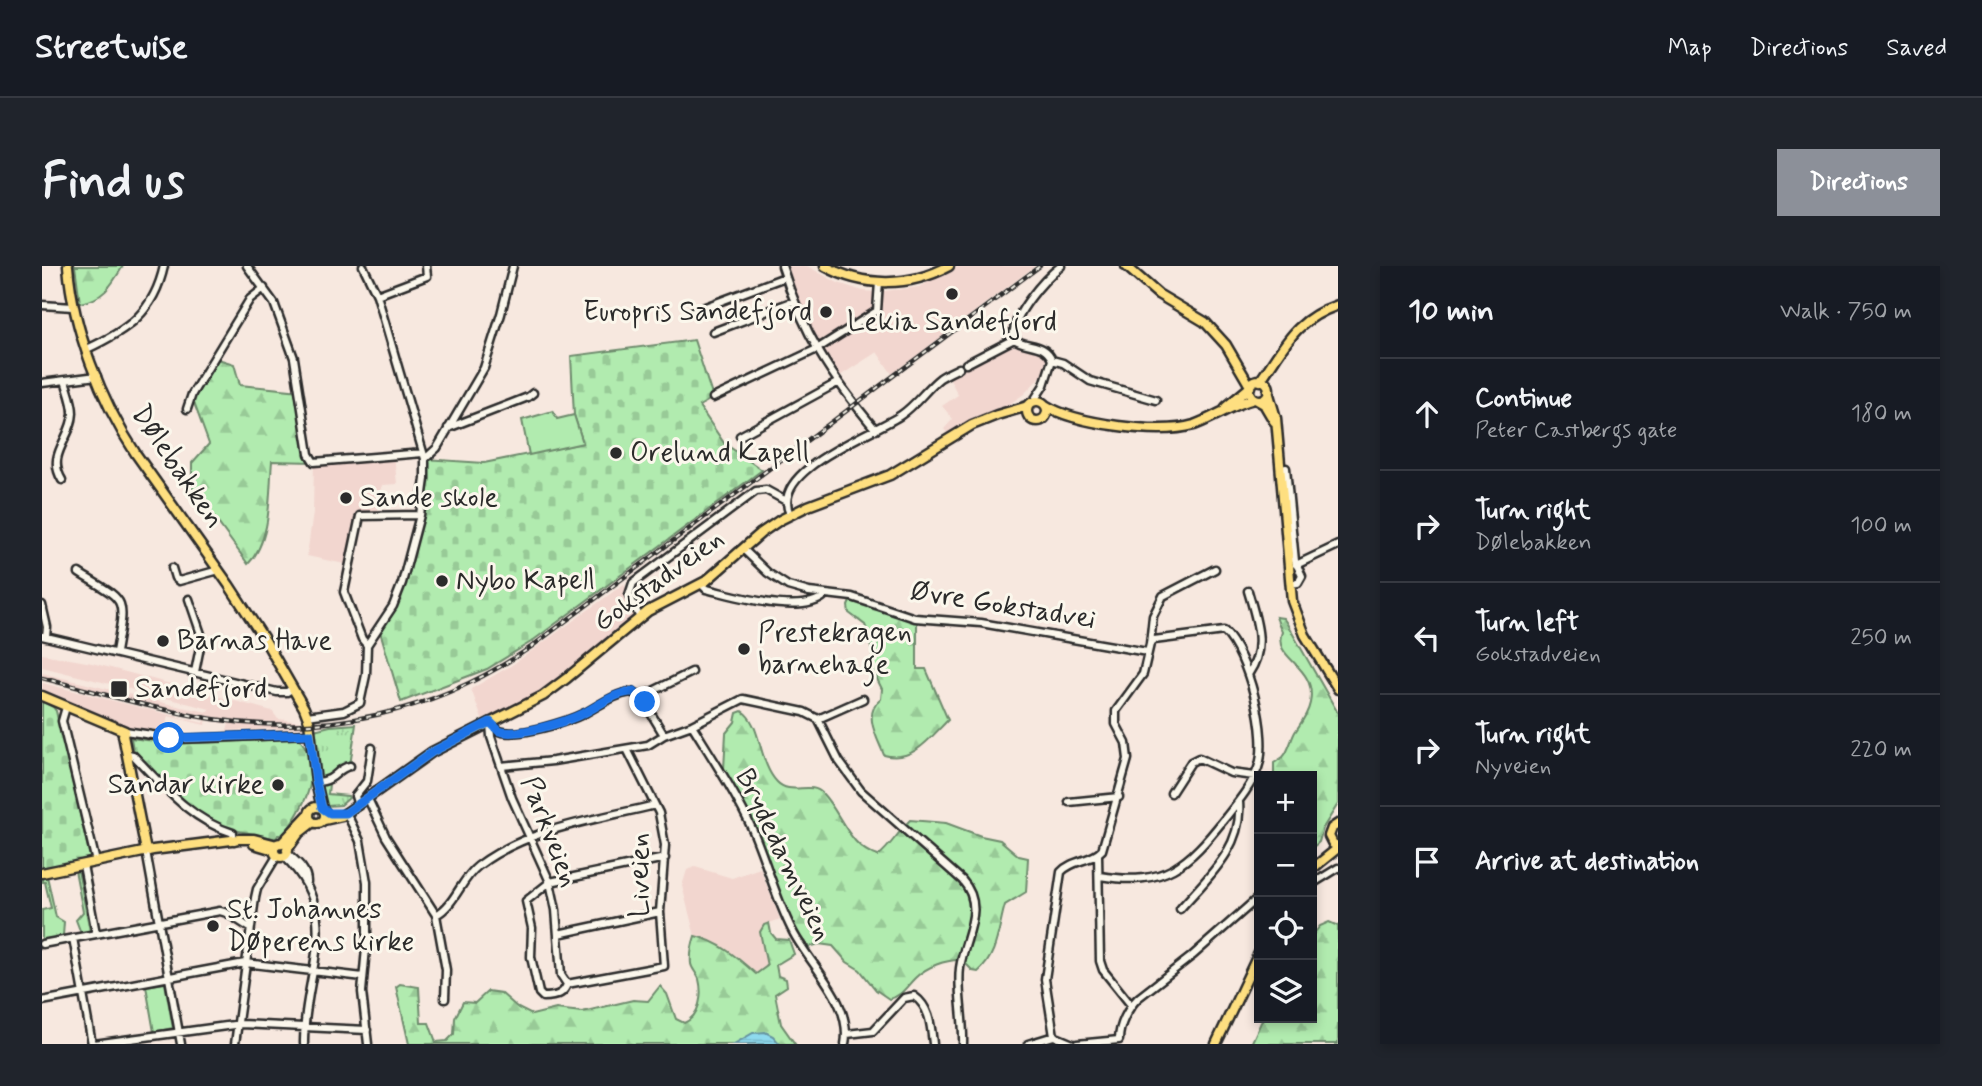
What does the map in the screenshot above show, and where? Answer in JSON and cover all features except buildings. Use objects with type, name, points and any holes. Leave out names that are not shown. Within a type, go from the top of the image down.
[{"type":"main road","name":"Dølebakken","points":[[68,266],[73,307],[87,349],[132,449],[219,570],[266,642],[307,716],[316,782],[324,813]]},
{"type":"main road","points":[[825,266],[848,276],[879,282],[910,280],[949,266]]},
{"type":"main road","points":[[1126,266],[1158,294],[1205,322],[1254,384],[1268,389]]},
{"type":"main road","points":[[1212,417],[1254,384],[1298,326],[1319,312],[1338,305]]},
{"type":"main road","points":[[1080,417],[1039,401],[1030,404],[1027,411],[1029,417],[1037,421],[1051,416],[1080,417],[1150,430],[1184,427],[1255,399],[1265,398],[1276,357]]},
{"type":"main road","points":[[1254,384],[1250,394],[1264,404],[1275,423]]},
{"type":"main road","points":[[1268,389],[1274,409],[1290,584],[1299,623],[1338,690]]},
{"type":"main road","name":"Gokstadveien","points":[[346,813],[432,752],[556,687],[640,618],[662,602],[701,584],[768,528],[790,514],[890,475],[972,425],[1030,404]]},
{"type":"main road","points":[[1042,419],[1046,411],[1044,404]]},
{"type":"main road","name":"Gokstadveien","points":[[972,425],[1011,415],[1029,417]]},
{"type":"main road","points":[[42,696],[124,731],[146,851]]},
{"type":"main road","name":"Dølebakken","points":[[311,815],[316,782]]},
{"type":"main road","points":[[42,873],[146,851],[234,837],[281,851],[315,807],[324,813],[346,813]]},
{"type":"main road","points":[[311,815],[319,823],[324,813]]},
{"type":"main road","points":[[1317,864],[1335,845],[1330,831],[1338,824]]},
{"type":"main road","points":[[1216,1044],[1256,960]]},
{"type":"street","points":[[87,349],[116,334],[152,302],[160,286],[164,266]]},
{"type":"street","points":[[247,266],[274,303],[294,358],[309,454],[314,462],[424,456],[437,448],[484,368],[513,266]]},
{"type":"street","points":[[307,716],[344,711],[360,703],[366,675],[368,645],[393,606],[401,583],[420,515],[425,480],[424,456],[377,295],[363,266]]},
{"type":"street","points":[[377,295],[420,281],[427,276],[426,266]]},
{"type":"street","points":[[782,266],[810,338],[837,383],[876,430]]},
{"type":"street","points":[[1014,338],[1015,327],[1033,295],[1045,279],[1061,266]]},
{"type":"street","points":[[692,312],[785,276]]},
{"type":"street","points":[[713,398],[817,349],[877,311],[879,282]]},
{"type":"street","points":[[187,410],[192,394],[250,299],[264,288]]},
{"type":"street","points":[[713,332],[794,302]]},
{"type":"street","points":[[42,304],[73,307]]},
{"type":"street","points":[[1014,338],[1020,343],[1044,349],[1050,354],[1052,360],[1044,385],[1044,404]]},
{"type":"street","points":[[790,514],[786,501],[795,482],[815,462],[910,409],[938,381],[1014,338]]},
{"type":"street","points":[[1052,360],[1063,363],[1090,381],[1127,390],[1156,401]]},
{"type":"street","points":[[42,383],[97,376]]},
{"type":"street","points":[[62,480],[56,468],[56,457],[73,416],[65,380]]},
{"type":"street","points":[[740,436],[837,383]]},
{"type":"street","points":[[1030,404],[1044,385]]},
{"type":"street","points":[[447,429],[533,393]]},
{"type":"street","points":[[1286,468],[1296,565],[1301,578],[1298,583],[1290,584]]},
{"type":"street","points":[[640,618],[629,595],[633,583],[756,491],[766,490],[786,501]]},
{"type":"street","points":[[368,645],[362,639],[344,592],[360,516],[420,515]]},
{"type":"street","points":[[1296,565],[1338,545]]},
{"type":"street","name":"Øvre Gokstadvei","points":[[743,549],[768,573],[788,586],[867,601],[915,618],[981,623],[1148,648]]},
{"type":"street","name":"Dølebakken","points":[[172,568],[179,581],[219,570]]},
{"type":"street","points":[[1131,1005],[1101,965],[1098,855],[1108,837],[1128,759],[1128,750],[1115,716],[1122,699],[1143,674],[1153,616],[1163,596],[1215,569]]},
{"type":"street","points":[[79,573],[118,597],[124,611],[116,652]]},
{"type":"street","points":[[701,584],[706,589],[775,603],[806,603],[820,600],[825,595]]},
{"type":"street","points":[[1248,591],[1259,636],[1255,665],[1249,673]]},
{"type":"street","points":[[189,599],[202,637],[195,672]]},
{"type":"street","points":[[42,605],[47,627],[44,636],[277,692],[283,693],[293,688]]},
{"type":"street","points":[[1148,648],[1158,639],[1224,631],[1235,644],[1249,673],[1260,741],[1260,760],[1256,771]]},
{"type":"street","points":[[641,697],[692,671]]},
{"type":"street","points":[[490,722],[499,731],[517,733],[577,717],[622,693],[631,692],[641,697],[664,735]]},
{"type":"street","points":[[501,765],[553,761],[648,745],[743,699],[804,712],[818,719],[839,761],[861,792],[962,880],[971,893],[974,900],[972,926],[960,968],[962,1044]]},
{"type":"street","points":[[818,719],[863,699]]},
{"type":"street","points":[[66,707],[62,720],[96,862]]},
{"type":"street","name":"Parkveien","points":[[490,722],[491,737],[512,797],[550,882],[555,901],[561,975],[567,984]]},
{"type":"street","name":"Brydedamveien","points":[[692,724],[736,797],[793,932],[833,993],[846,1034]]},
{"type":"street","points":[[124,731],[179,739],[310,734]]},
{"type":"street","points":[[358,806],[355,796],[367,781],[372,748]]},
{"type":"street","name":"Liveien","points":[[567,984],[664,966],[660,912],[665,858],[662,825],[627,749]]},
{"type":"street","points":[[130,755],[195,816],[234,837]]},
{"type":"street","points":[[1100,876],[1149,878],[1178,866],[1200,849],[1239,801],[1254,776],[1231,773],[1199,758],[1191,762],[1171,793]]},
{"type":"street","points":[[316,782],[333,778],[342,769],[350,766]]},
{"type":"street","points":[[1069,802],[1119,797]]},
{"type":"street","points":[[368,799],[386,837],[436,915],[446,970],[445,999]]},
{"type":"street","points":[[1180,909],[1228,853],[1241,819],[1239,801]]},
{"type":"street","points":[[436,915],[447,907],[478,866],[530,837],[655,805]]},
{"type":"street","points":[[346,813],[360,841],[367,882],[367,937],[362,992],[368,1044]]},
{"type":"street","points":[[146,851],[181,1044]]},
{"type":"street","points":[[235,1044],[257,889],[281,851],[307,884],[316,907],[318,923],[304,1044]]},
{"type":"street","points":[[1054,1036],[1045,979],[1060,876],[1064,868],[1072,863],[1098,855]]},
{"type":"street","points":[[567,984],[563,993],[557,996],[541,996],[531,957],[532,928],[526,902],[550,882],[665,858]]},
{"type":"street","points":[[83,865],[96,933]]},
{"type":"street","points":[[1317,881],[1338,868]]},
{"type":"street","points":[[1028,1044],[1054,1036],[1075,1044],[1120,1042],[1119,1034],[1131,1005],[1254,901]]},
{"type":"street","points":[[42,944],[220,912],[227,913],[250,928]]},
{"type":"street","points":[[558,934],[660,912]]},
{"type":"street","points":[[73,938],[93,1044],[150,1040],[179,1032],[238,1024],[366,1030]]},
{"type":"street","points":[[42,1001],[245,963],[363,977]]},
{"type":"street","points":[[845,1044],[846,1034],[873,1031],[904,998],[911,996],[917,998],[927,1011],[933,1044]]},
{"type":"shaded area","points":[[782,266],[807,266],[838,283],[876,292],[919,287],[958,266],[1035,266],[892,374],[877,352],[835,379],[818,348]]},
{"type":"shaded area","points":[[1019,346],[1043,354],[1046,358],[1043,374],[1024,394],[1008,405],[947,433],[944,429],[953,419],[942,406],[958,395],[949,377],[985,356],[1006,347]]},
{"type":"shaded area","name":"Sande skole","points":[[394,455],[397,484],[382,485],[377,516],[360,516],[349,565],[307,556],[313,512],[314,462]]},
{"type":"shaded area","points":[[624,584],[640,612],[559,680],[524,702],[482,719],[471,689],[512,665]]},
{"type":"shaded area","points":[[42,654],[92,663],[272,711],[278,719],[303,722],[303,728],[223,731],[227,730],[229,724],[206,720],[205,725],[168,716],[164,733],[131,728],[42,695],[42,683],[203,723],[204,720],[42,680],[42,673],[181,707],[208,712],[210,709],[42,667]]},
{"type":"shaded area","points":[[695,867],[732,878],[760,868],[780,919],[765,925],[767,966],[756,974],[736,956],[706,938],[695,936],[682,886],[687,870]]},
{"type":"green space","points":[[75,266],[123,266],[101,295],[80,303]]},
{"type":"green space","points":[[694,340],[713,398],[699,406],[724,443],[762,470],[531,642],[487,669],[401,702],[379,628],[393,606],[420,515],[425,459],[484,463],[583,443],[574,415],[571,356]]},
{"type":"green space","points":[[218,359],[234,364],[240,385],[300,391],[314,462],[272,461],[265,530],[256,554],[248,564],[192,487],[192,463],[209,444],[193,400]]},
{"type":"green space","points":[[553,411],[557,419],[574,415],[583,443],[529,455],[522,420]]},
{"type":"green space","points":[[852,597],[917,621],[917,669],[926,669],[948,720],[920,747],[904,755],[884,755],[875,733],[872,712],[881,699],[882,689],[873,671],[872,652],[865,625],[849,613],[848,606]]},
{"type":"green space","points":[[1276,617],[1283,618],[1286,622],[1338,713],[1338,804],[1317,844],[1317,771],[1274,771],[1274,763],[1285,754],[1308,711],[1311,690],[1302,671],[1283,649],[1280,641],[1282,632]]},
{"type":"green space","points":[[42,701],[56,711],[90,857],[42,868]]},
{"type":"green space","points":[[742,711],[753,725],[766,764],[777,782],[788,788],[812,788],[822,793],[852,838],[868,852],[878,856],[910,820],[946,823],[1000,840],[1019,856],[1028,858],[1026,892],[1005,905],[990,958],[978,972],[973,971],[962,960],[943,962],[925,970],[901,993],[889,999],[876,990],[860,970],[847,962],[833,946],[819,944],[809,947],[796,932],[771,876],[750,815],[727,779],[724,769],[726,733],[735,722],[737,713]]},
{"type":"green space","points":[[356,724],[350,766],[327,781],[328,794],[349,798],[341,805],[327,806],[321,793],[314,730]]},
{"type":"green space","points":[[131,738],[194,743],[299,738],[311,764],[309,788],[299,812],[284,835],[278,835],[276,839],[232,830],[206,819],[172,792],[133,750]]},
{"type":"green space","points":[[75,870],[78,870],[90,931],[81,933],[76,920],[83,912]]},
{"type":"green space","points":[[47,876],[56,917],[64,922],[63,936],[42,940],[42,910],[51,908],[45,882],[42,882],[42,877]]},
{"type":"green space","points":[[1329,922],[1338,926],[1338,1044],[1251,1044],[1261,1023],[1317,1023],[1317,930]]},
{"type":"green space","points":[[769,923],[771,933],[776,939],[789,940],[794,954],[776,965],[778,976],[786,979],[787,986],[775,994],[781,1024],[795,1044],[409,1044],[396,987],[400,984],[419,987],[421,1023],[429,1023],[436,1042],[447,1041],[454,1034],[455,1018],[463,1002],[475,1003],[488,991],[501,993],[518,1008],[532,1015],[556,1009],[582,1012],[633,1000],[648,1001],[660,986],[667,994],[676,1019],[684,1023],[697,1010],[701,992],[699,979],[691,964],[695,936],[720,946],[756,974],[767,966],[760,932],[764,925]]},
{"type":"green space","points":[[165,983],[173,1028],[154,1032],[146,986]]},
{"type":"water","points":[[765,1032],[780,1044],[734,1044],[753,1033]]},
{"type":"railway","points":[[42,678],[170,711],[255,724],[338,722],[418,704],[457,689],[531,647],[1040,266]]},
{"type":"place","name":"Lekia Sandefjord","points":[[952,294]]},
{"type":"place","name":"Europris Sandefjord","points":[[826,312]]},
{"type":"place","name":"Orelund Kapell","points":[[616,453]]},
{"type":"place","name":"Sande skole","points":[[346,498]]},
{"type":"place","name":"Nybo Kapell","points":[[442,581]]},
{"type":"place","name":"Barnas Have","points":[[163,641]]},
{"type":"place","name":"Prestekragen barnehage","points":[[744,649]]},
{"type":"place","name":"Sandefjord","points":[[119,689]]},
{"type":"place","name":"Sandar kirke","points":[[278,785]]},
{"type":"place","name":"St. Johannes Døperens kirke","points":[[213,926]]},
{"type":"route","points":[[169,738],[310,734],[322,808],[325,812],[346,813],[416,762],[490,722],[499,731],[517,733],[577,717],[622,693],[634,692],[645,702]]}]
